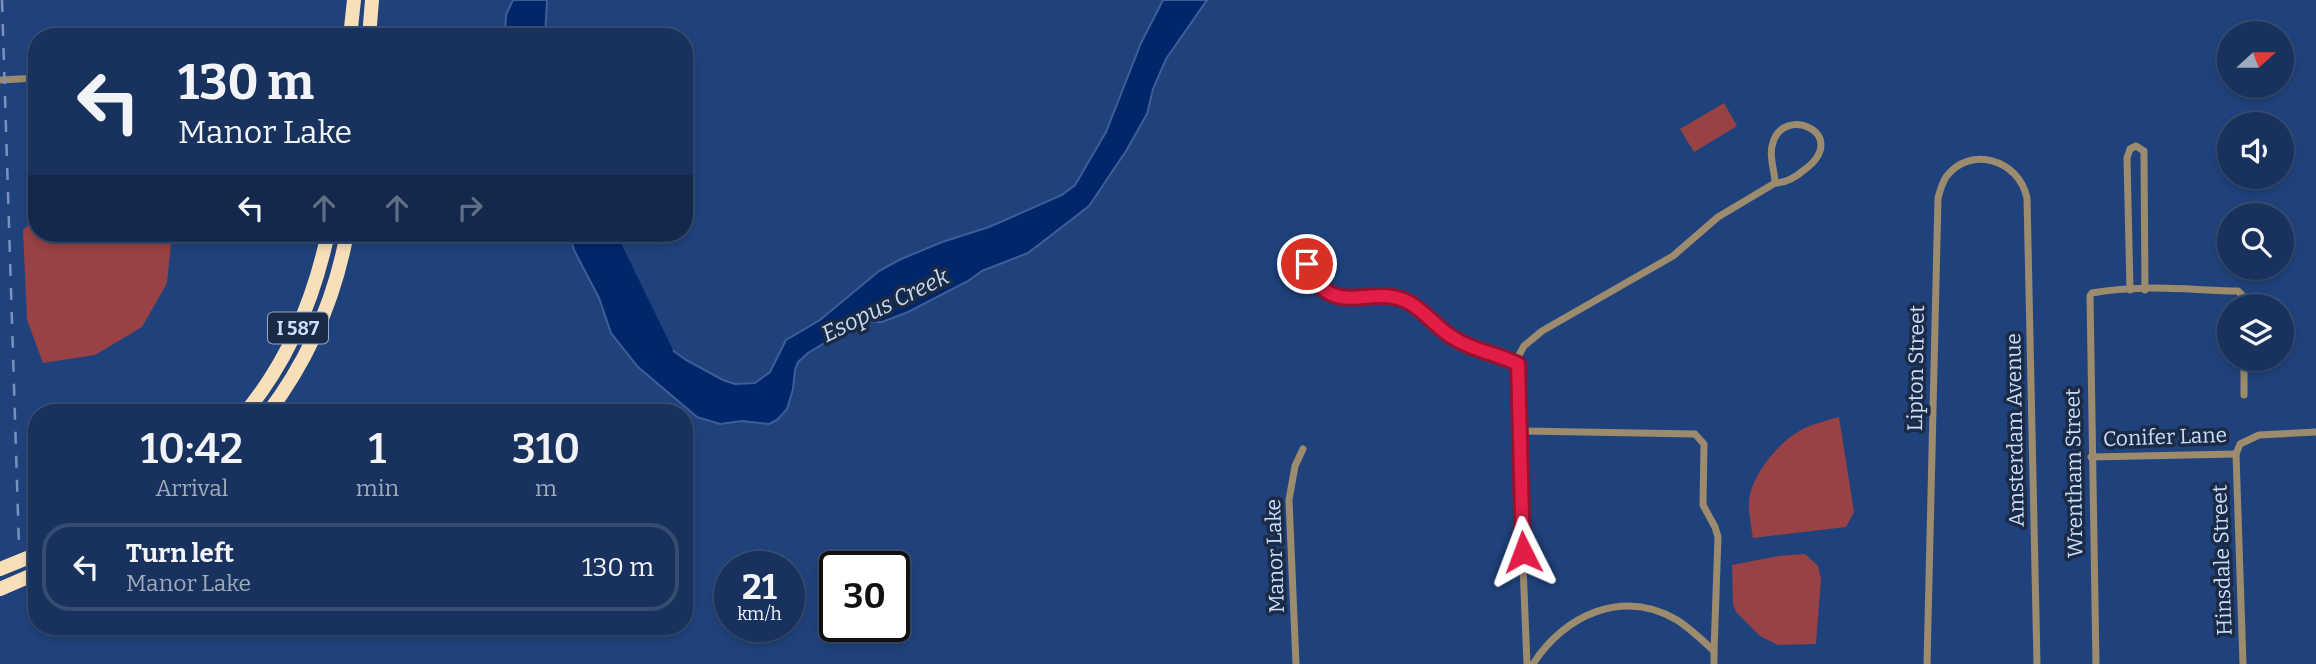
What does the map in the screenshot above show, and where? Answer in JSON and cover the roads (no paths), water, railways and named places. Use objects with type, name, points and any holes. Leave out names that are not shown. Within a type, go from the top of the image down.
[{"type":"highway","points":[[351,28],[354,0]]},
{"type":"highway","points":[[370,28],[372,0]]},
{"type":"highway","name":"I 587","points":[[251,404],[278,366],[298,327],[314,285],[326,242]]},
{"type":"highway","name":"I 587","points":[[274,404],[294,376],[318,327],[335,282],[345,242]]},
{"type":"highway","points":[[0,569],[28,558]]},
{"type":"highway","points":[[0,589],[28,577]]},
{"type":"street","points":[[0,80],[28,78]]},
{"type":"street","points":[[1527,664],[1519,355],[1524,346],[1542,331],[1673,256],[1718,217],[1775,183],[1795,177],[1816,160],[1821,146],[1820,139],[1808,125],[1789,126],[1774,139],[1771,151],[1775,183]]},
{"type":"street","points":[[2145,290],[2144,151],[2136,146],[2130,149],[2127,158],[2130,290],[2238,291],[2241,294]]},
{"type":"street","name":"Lipton Street","points":[[1927,664],[1938,198],[1947,175],[1961,165],[1988,160],[2007,166],[2015,173],[2026,195]]},
{"type":"street","name":"Amsterdam Avenue","points":[[2026,195],[2037,664]]},
{"type":"street","points":[[1300,243],[1313,278],[1328,292],[1352,299],[1384,297],[1409,302],[1457,341],[1518,364]]},
{"type":"street","name":"Wrentham Street","points":[[2096,664],[2090,296],[2102,291],[2130,290]]},
{"type":"street","points":[[2244,371],[2245,395]]},
{"type":"street","points":[[1519,431],[1695,434],[1701,438],[1704,444],[1703,505],[1718,537],[1714,664]]},
{"type":"street","name":"Conifer Lane","points":[[2091,457],[2236,454],[2248,438],[2316,432]]},
{"type":"street","name":"Manor Lake","points":[[1296,664],[1289,499],[1295,466],[1303,449]]},
{"type":"street","name":"Hinsdale Street","points":[[2236,454],[2243,664]]},
{"type":"street","points":[[1534,664],[1543,648],[1559,631],[1578,618],[1599,610],[1620,607],[1644,609],[1675,619],[1714,651]]},
{"type":"water","points":[[513,0],[547,0],[545,28],[505,28],[506,15]]},
{"type":"water","points":[[1163,0],[1207,0],[1166,59],[1153,89],[1147,114],[1089,206],[1028,253],[982,271],[908,312],[882,322],[868,322],[849,328],[808,353],[798,362],[787,409],[777,420],[769,424],[742,421],[720,424],[697,417],[693,414],[693,404],[682,404],[638,367],[611,333],[599,298],[572,242],[615,242],[632,276],[633,295],[641,314],[648,327],[664,344],[686,360],[723,380],[735,384],[755,383],[770,372],[786,340],[820,320],[879,271],[942,242],[989,227],[1062,195],[1075,185],[1106,132],[1141,43]]},
{"type":"waterway","name":"Esopus Creek","points":[[610,242],[664,352]]},
{"type":"railway","points":[[2,0],[19,547]]}]
